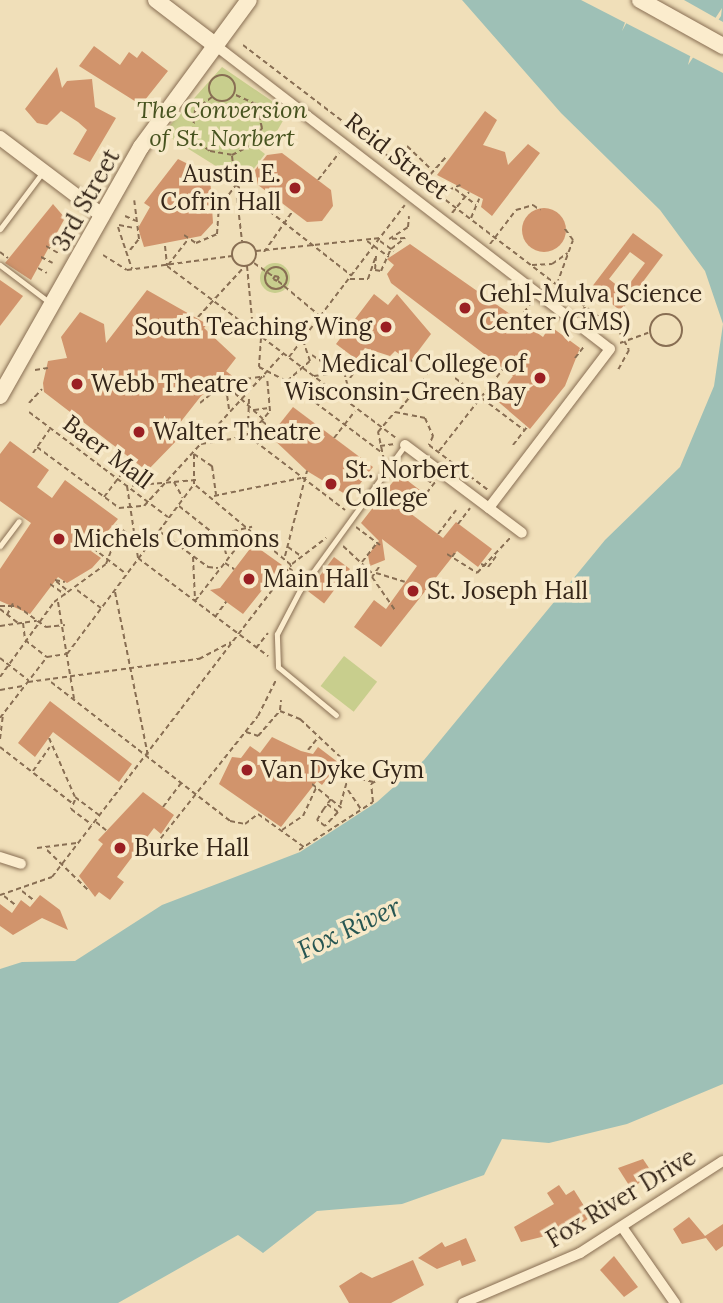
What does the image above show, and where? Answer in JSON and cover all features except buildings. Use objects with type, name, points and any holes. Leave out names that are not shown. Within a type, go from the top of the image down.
[{"type":"main road","name":"Reid Street","points":[[156,0],[215,45]]},
{"type":"main road","name":"3rd Street","points":[[0,396],[141,147],[248,0]]},
{"type":"main road","points":[[640,0],[723,46]]},
{"type":"street","name":"Reid Street","points":[[215,45],[610,349]]},
{"type":"street","points":[[0,138],[103,216]]},
{"type":"street","points":[[489,508],[610,349]]},
{"type":"street","points":[[405,444],[520,531]]},
{"type":"street","points":[[0,857],[21,864]]},
{"type":"street","name":"Fox River Drive","points":[[463,1303],[580,1253],[723,1161]]},
{"type":"street","points":[[622,1227],[675,1303]]},
{"type":"lane","points":[[0,229],[44,171]]},
{"type":"lane","points":[[0,265],[53,305]]},
{"type":"lane","points":[[335,715],[278,664],[281,625],[405,444]]},
{"type":"lane","points":[[0,546],[19,522]]},
{"type":"path","points":[[243,45],[607,323],[625,340],[628,354],[617,372]]},
{"type":"path","points":[[212,97],[209,85],[221,75],[232,79],[234,94]]},
{"type":"path","points":[[212,97],[222,101],[234,94]]},
{"type":"path","points":[[212,97],[195,110],[192,138],[209,152],[232,155],[250,146],[262,128],[256,104],[234,94]]},
{"type":"path","points":[[318,180],[345,145]]},
{"type":"path","points":[[407,146],[430,169]]},
{"type":"path","points":[[232,155],[242,242],[232,256]]},
{"type":"path","points":[[289,358],[414,198],[430,169],[446,157]]},
{"type":"path","points":[[236,185],[316,246],[350,277],[368,279],[376,256],[375,270],[380,271],[392,250],[405,238],[388,239],[407,228],[409,216]]},
{"type":"path","points":[[184,234],[196,243],[217,234],[219,208],[236,185]]},
{"type":"path","points":[[414,198],[440,195],[460,185]]},
{"type":"path","points":[[454,188],[476,205]]},
{"type":"path","points":[[445,222],[469,192]]},
{"type":"path","points":[[471,219],[479,199]]},
{"type":"path","points":[[130,250],[139,239],[135,228],[137,221],[134,200]]},
{"type":"path","points":[[484,252],[516,209],[533,205],[540,210]]},
{"type":"path","points":[[263,253],[292,212]]},
{"type":"path","points":[[125,216],[137,221]]},
{"type":"path","points":[[132,270],[130,250],[119,226],[135,228]]},
{"type":"path","points":[[519,319],[546,300],[558,287],[574,237],[565,229]]},
{"type":"path","points":[[125,237],[136,233]]},
{"type":"path","points":[[167,266],[189,238]]},
{"type":"path","points":[[242,242],[263,253],[380,239],[392,250]]},
{"type":"path","points":[[366,240],[388,256]]},
{"type":"path","points":[[46,246],[58,253]]},
{"type":"path","points":[[165,246],[167,266],[356,410],[405,444]]},
{"type":"path","points":[[198,317],[211,299],[253,262],[257,251]]},
{"type":"path","points":[[0,252],[8,258]]},
{"type":"path","points":[[531,265],[552,264],[569,252]]},
{"type":"path","points":[[103,255],[132,270],[232,256],[246,266],[253,331]]},
{"type":"path","points":[[41,257],[52,263]]},
{"type":"path","points":[[253,262],[320,316]]},
{"type":"path","points":[[262,280],[274,265]]},
{"type":"path","points":[[274,265],[289,277]]},
{"type":"path","points":[[274,265],[277,292]]},
{"type":"path","points":[[37,268],[47,273]]},
{"type":"path","points":[[270,286],[282,271]]},
{"type":"path","points":[[262,280],[289,277]]},
{"type":"path","points":[[277,292],[289,277]]},
{"type":"path","points":[[262,280],[277,292]]},
{"type":"path","points":[[574,321],[596,292]]},
{"type":"path","points":[[533,330],[546,300]]},
{"type":"path","points":[[575,358],[618,309]]},
{"type":"path","points":[[610,349],[625,340],[649,333],[670,346],[681,336],[681,325],[664,313],[651,322],[649,333]]},
{"type":"path","points":[[300,332],[311,354],[337,373]]},
{"type":"path","points":[[201,444],[249,436],[269,408],[267,376],[256,359],[261,337]]},
{"type":"path","points":[[349,379],[370,351]]},
{"type":"path","points":[[37,447],[119,508],[148,503],[173,481],[229,409],[249,398],[283,354]]},
{"type":"path","points":[[287,381],[305,370],[311,354]]},
{"type":"path","points":[[313,377],[343,372],[354,357]]},
{"type":"path","points":[[399,411],[427,377],[411,360]]},
{"type":"path","points":[[35,370],[48,368]]},
{"type":"path","points":[[438,452],[503,369]]},
{"type":"path","points":[[343,372],[349,379],[353,407]]},
{"type":"path","points":[[229,409],[227,395],[229,388],[237,380],[267,376],[287,381],[382,453]]},
{"type":"path","points":[[455,378],[525,428],[513,445]]},
{"type":"path","points":[[229,388],[246,401],[273,430],[276,425]]},
{"type":"path","points":[[29,403],[42,389]]},
{"type":"path","points":[[200,403],[216,390],[227,395]]},
{"type":"path","points":[[249,398],[249,436]]},
{"type":"path","points":[[253,410],[269,408]]},
{"type":"path","points":[[334,438],[356,410]]},
{"type":"path","name":"Baer Mall","points":[[29,412],[169,517]]},
{"type":"path","points":[[33,453],[51,428]]},
{"type":"path","points":[[249,436],[302,477],[378,544],[361,563]]},
{"type":"path","points":[[380,447],[428,444],[497,497]]},
{"type":"path","points":[[0,719],[47,657],[69,651],[195,482],[194,454]]},
{"type":"path","points":[[194,454],[212,466],[214,496]]},
{"type":"path","points":[[104,497],[132,460]]},
{"type":"path","points":[[126,468],[148,484]]},
{"type":"path","points":[[284,557],[302,477],[307,471]]},
{"type":"path","points":[[411,513],[442,473]]},
{"type":"path","points":[[214,496],[302,477]]},
{"type":"path","points":[[173,481],[183,498]]},
{"type":"path","points":[[136,852],[145,858],[246,732],[275,692],[278,664],[138,558],[127,486],[173,481],[195,482],[253,527],[291,565]]},
{"type":"path","points":[[458,524],[477,499]]},
{"type":"path","points":[[178,505],[227,547],[226,561],[234,569]]},
{"type":"path","points":[[438,534],[456,510]]},
{"type":"path","points":[[116,525],[134,538]]},
{"type":"path","points":[[0,677],[57,600],[76,589],[108,560],[120,527]]},
{"type":"path","points":[[216,535],[253,527]]},
{"type":"path","points":[[195,601],[253,527]]},
{"type":"path","points":[[158,530],[193,557],[221,568]]},
{"type":"path","points":[[447,554],[473,573],[485,567],[520,531]]},
{"type":"path","points":[[1,895],[20,889],[60,868],[291,565],[324,538],[337,542],[374,573],[405,583]]},
{"type":"path","points":[[287,546],[302,556]]},
{"type":"path","points":[[93,548],[127,574]]},
{"type":"path","points":[[451,558],[456,551]]},
{"type":"path","points":[[193,557],[195,601]]},
{"type":"path","points":[[481,564],[485,567]]},
{"type":"path","points":[[374,573],[379,568]]},
{"type":"path","points":[[374,573],[395,610]]},
{"type":"path","points":[[65,582],[55,580],[70,593]]},
{"type":"path","points":[[50,584],[66,595]]},
{"type":"path","points":[[76,589],[102,608]]},
{"type":"path","points":[[115,591],[148,755]]},
{"type":"path","points":[[57,600],[65,625],[75,700]]},
{"type":"path","points":[[215,617],[226,602]]},
{"type":"path","points":[[0,607],[13,604],[39,622]]},
{"type":"path","points":[[8,615],[13,604]]},
{"type":"path","points":[[0,607],[21,623],[27,641],[47,657]]},
{"type":"path","points":[[0,626],[39,622],[65,625]]},
{"type":"path","points":[[0,690],[27,683],[51,682],[198,659],[232,643]]},
{"type":"path","points":[[0,658],[27,683]]},
{"type":"path","points":[[51,682],[234,822],[258,814],[304,847]]},
{"type":"path","points":[[246,732],[258,736],[280,711],[281,700]]},
{"type":"path","points":[[280,711],[300,719],[317,738],[346,760],[352,777],[341,807],[312,785]]},
{"type":"path","points":[[0,739],[4,714]]},
{"type":"path","points":[[49,738],[76,798],[100,816]]},
{"type":"path","points":[[308,750],[317,738]]},
{"type":"path","points":[[32,772],[51,746]]},
{"type":"path","points":[[0,747],[72,803]]},
{"type":"path","points":[[226,756],[230,759]]},
{"type":"path","points":[[352,777],[374,782],[383,777]]},
{"type":"path","points":[[163,807],[181,782]]},
{"type":"path","points":[[299,850],[373,802],[374,782]]},
{"type":"path","points":[[282,831],[302,817],[316,788]]},
{"type":"path","points":[[348,790],[361,810]]},
{"type":"path","points":[[76,798],[72,803],[72,810],[93,825]]},
{"type":"path","points":[[327,804],[338,812],[325,826],[317,820],[327,804],[331,799]]},
{"type":"path","points":[[298,812],[302,817]]},
{"type":"path","points":[[96,821],[106,830]]},
{"type":"path","points":[[37,848],[47,850],[80,842]]},
{"type":"path","points":[[47,850],[60,868],[88,890]]},
{"type":"path","points":[[20,889],[35,901]]},
{"type":"path","points":[[1,895],[17,906]]},
{"type":"green space","name":"The Conversion of St. Norbert","points":[[222,67],[288,112],[273,138],[256,147],[265,154],[243,183],[163,133]]},
{"type":"green space","points":[[275,263],[286,267],[290,278],[286,289],[275,293],[264,289],[260,278],[264,267]]},
{"type":"green space","points":[[344,656],[377,682],[354,712],[321,686]]},
{"type":"water","points":[[462,0],[633,0],[622,31],[639,0],[723,0],[723,324],[705,271],[660,210],[561,113]],"holes":[[[722,8],[721,16],[688,65],[690,57]]]},
{"type":"water","name":"Fox River","points":[[723,324],[723,1084],[627,1124],[549,1143],[502,1139],[484,1175],[402,1204],[317,1211],[263,1253],[238,1235],[118,1303],[0,1303],[0,969],[22,962],[75,961],[162,905],[300,852],[377,802],[424,760],[605,540],[680,467],[714,386]]},
{"type":"pier","points":[[581,0],[684,0],[723,22],[723,73]]},
{"type":"place","name":"Austin E. Cofrin Hall","points":[[295,188]]},
{"type":"place","name":"Gehl-Mulva Science Center (GMS)","points":[[465,308]]},
{"type":"place","name":"South Teaching Wing","points":[[386,327]]},
{"type":"place","name":"Medical College of Wisconsin-Green Bay","points":[[540,378]]},
{"type":"place","name":"Webb Theatre","points":[[77,384]]},
{"type":"place","name":"Walter Theatre","points":[[139,432]]},
{"type":"place","name":"St. Norbert College","points":[[331,484]]},
{"type":"place","name":"Michels Commons","points":[[59,539]]},
{"type":"place","name":"Main Hall","points":[[249,579]]},
{"type":"place","name":"St. Joseph Hall","points":[[413,591]]},
{"type":"place","name":"Van Dyke Gym","points":[[247,770]]},
{"type":"place","name":"Burke Hall","points":[[120,848]]}]
